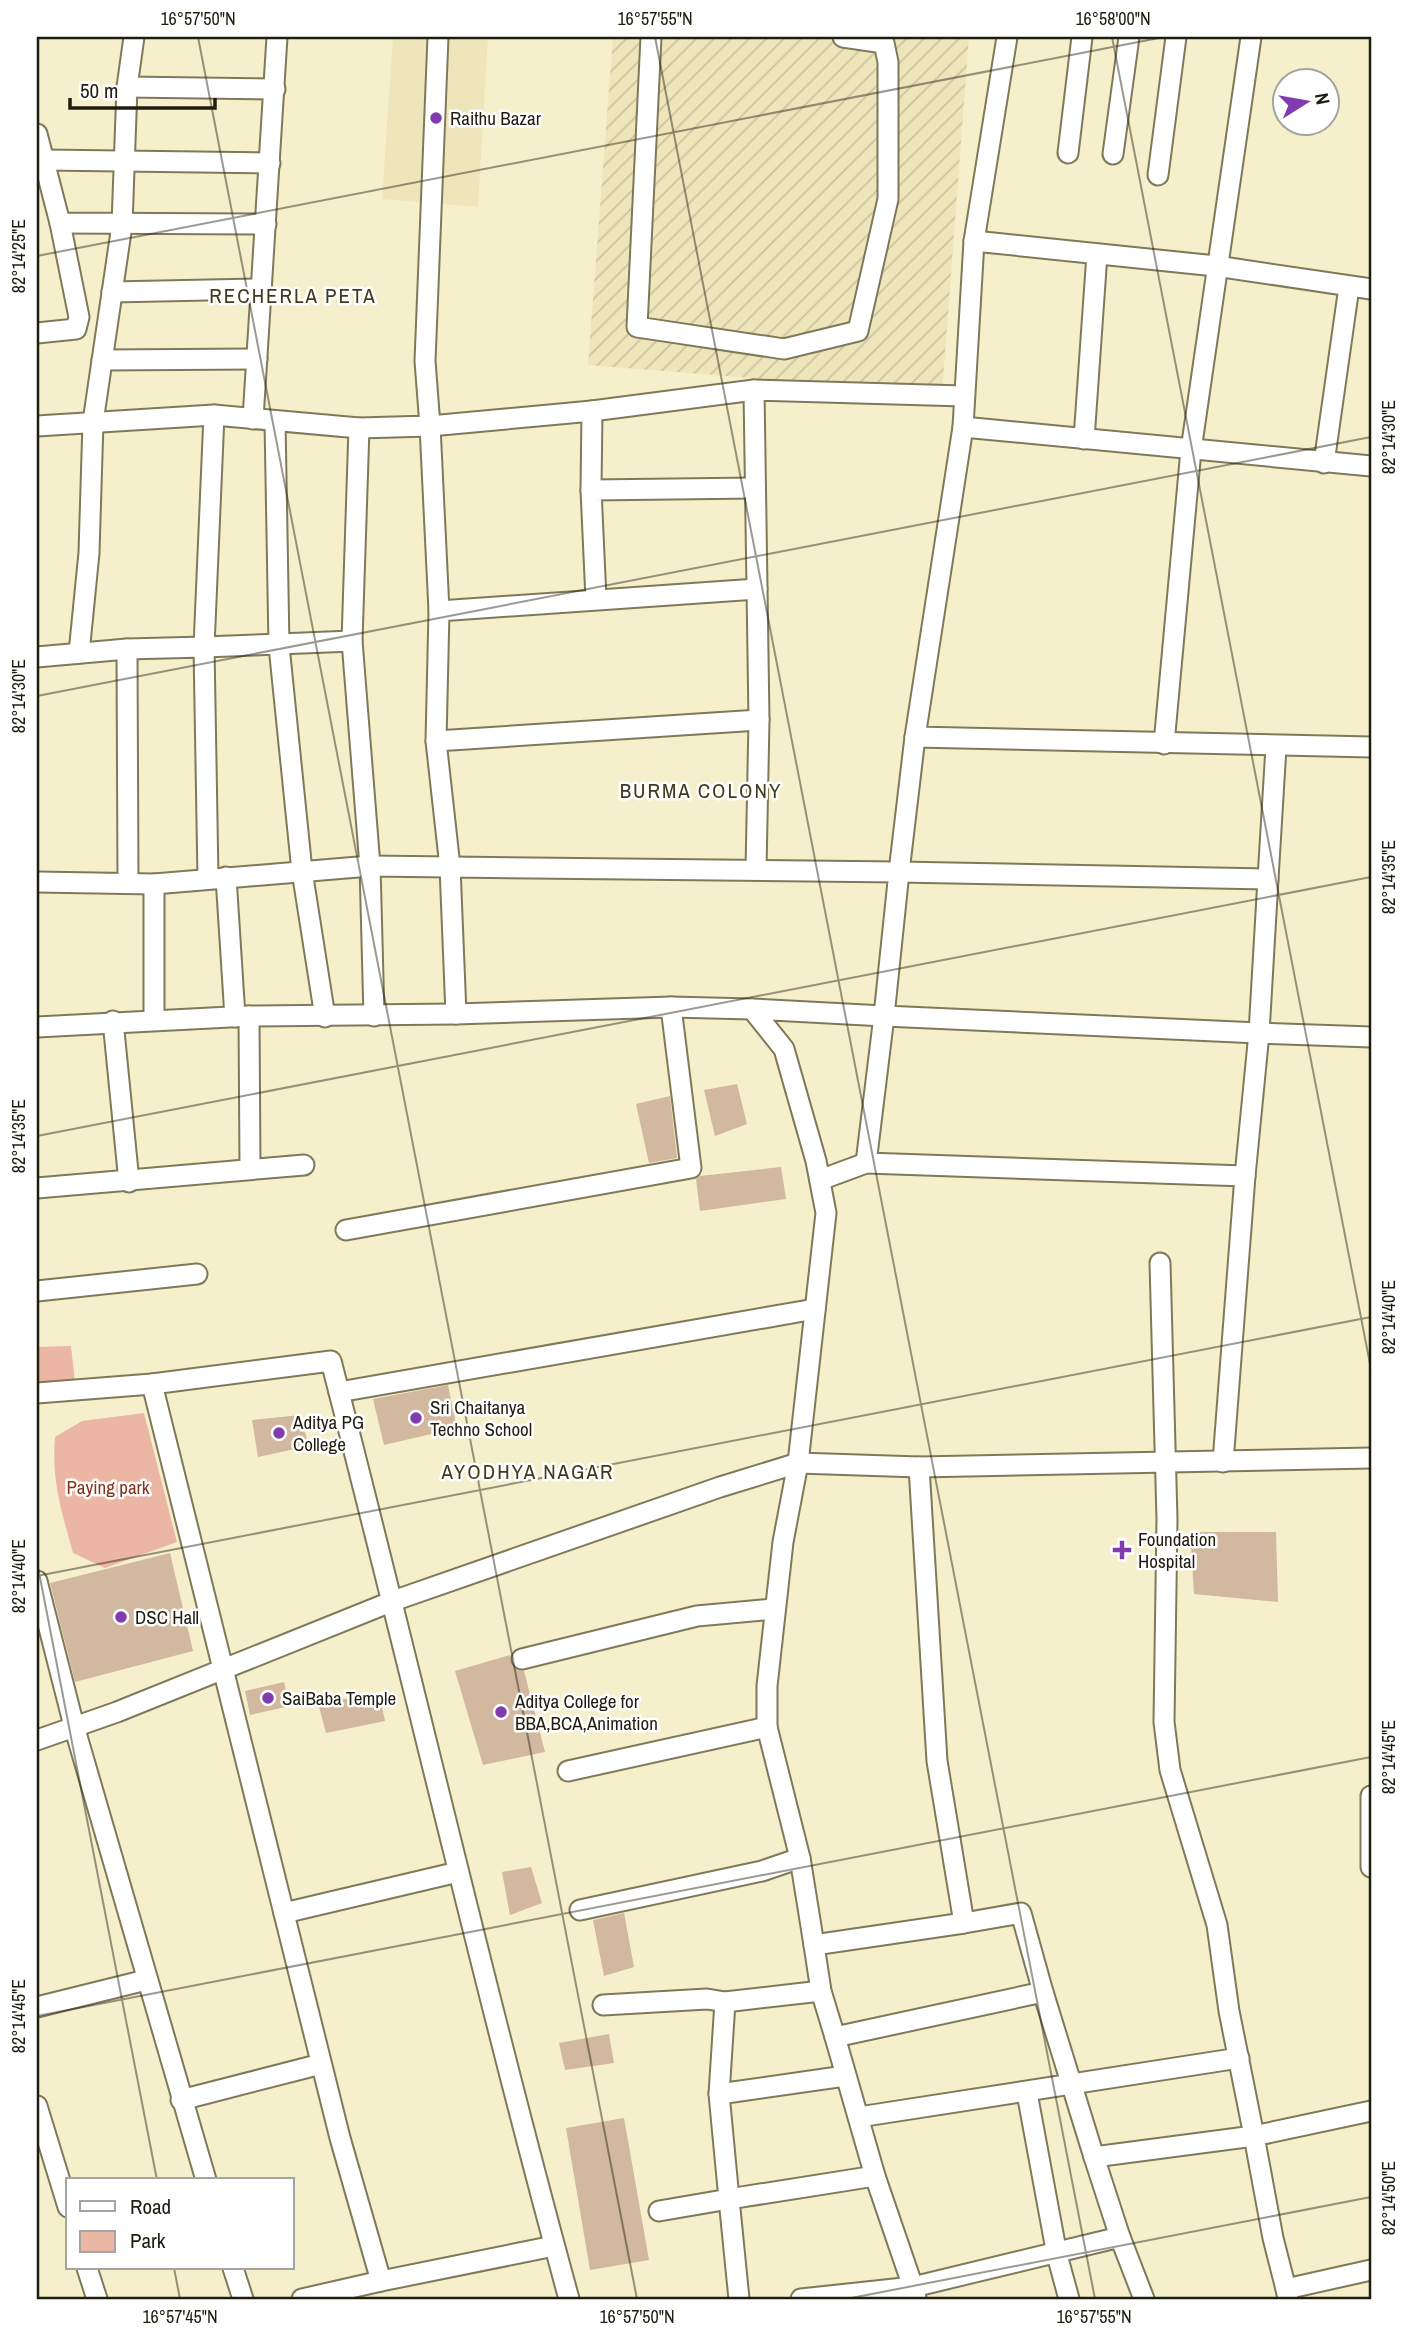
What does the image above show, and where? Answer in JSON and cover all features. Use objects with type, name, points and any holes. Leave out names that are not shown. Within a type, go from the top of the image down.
[{"type":"street","points":[[79,653],[89,553],[93,422],[122,225],[127,87],[134,37]]},
{"type":"street","points":[[253,419],[278,37]]},
{"type":"street","points":[[438,37],[425,361],[439,611],[436,741],[450,867],[457,1014]]},
{"type":"street","points":[[651,37],[637,327],[784,349],[858,331],[888,198],[888,62],[884,43],[843,37]]},
{"type":"street","points":[[866,1163],[915,737],[963,427],[974,241],[1007,37]]},
{"type":"street","points":[[1068,153],[1082,37]]},
{"type":"street","points":[[1112,154],[1129,37]]},
{"type":"street","points":[[1158,175],[1176,37]]},
{"type":"street","points":[[1164,744],[1191,450],[1251,37]]},
{"type":"street","points":[[127,87],[275,89]]},
{"type":"street","points":[[37,134],[60,223],[79,317],[76,329],[37,333]]},
{"type":"street","points":[[44,160],[270,163]]},
{"type":"street","points":[[60,223],[266,224]]},
{"type":"street","points":[[974,241],[1216,266],[1371,289]]},
{"type":"street","points":[[1084,439],[1097,254]]},
{"type":"street","points":[[1324,463],[1349,287]]},
{"type":"street","points":[[112,292],[262,289]]},
{"type":"street","points":[[102,360],[257,359]]},
{"type":"street","points":[[37,426],[214,415],[359,428],[430,426],[592,411],[754,390],[964,396]]},
{"type":"street","points":[[754,390],[759,720],[757,870]]},
{"type":"street","points":[[592,411],[596,599]]},
{"type":"street","points":[[214,415],[204,648],[217,878],[242,1017],[250,1167]]},
{"type":"street","points":[[275,421],[279,646],[302,871],[325,1017]]},
{"type":"street","points":[[963,427],[1371,466]]},
{"type":"street","points":[[359,428],[352,641],[370,866],[374,1016]]},
{"type":"street","points":[[592,490],[755,488]]},
{"type":"street","points":[[439,611],[757,589]]},
{"type":"street","points":[[37,657],[127,649],[279,646],[352,641]]},
{"type":"street","points":[[127,649],[128,883]]},
{"type":"street","points":[[436,741],[759,720]]},
{"type":"street","points":[[915,737],[1371,747]]},
{"type":"street","points":[[1223,1462],[1259,1033],[1276,747]]},
{"type":"street","points":[[37,882],[154,884],[370,866],[1268,879]]},
{"type":"street","points":[[154,884],[154,1019]]},
{"type":"street","points":[[346,1230],[691,1168],[671,1007]]},
{"type":"street","points":[[37,1027],[154,1019],[374,1016],[671,1007],[1371,1037]]},
{"type":"street","points":[[752,1009],[784,1049],[827,1213],[798,1463],[774,1609],[767,1686],[767,1727],[800,1858],[821,1991],[875,2176],[915,2293]]},
{"type":"street","points":[[113,1021],[129,1182]]},
{"type":"street","points":[[820,1180],[866,1163],[1245,1176]]},
{"type":"street","points":[[37,1188],[129,1182],[250,1167],[304,1165]]},
{"type":"street","points":[[1160,1263],[1166,1462],[1164,1721],[1171,1770],[1217,1925],[1239,2058],[1287,2294],[1371,2270]]},
{"type":"street","points":[[37,1291],[197,1275]]},
{"type":"street","points":[[339,1392],[815,1309]]},
{"type":"street","points":[[37,1393],[152,1384],[331,1362],[393,1601],[458,1872],[569,2299]]},
{"type":"street","points":[[152,1384],[321,2064],[381,2281]]},
{"type":"street","points":[[37,1740],[393,1601],[720,1487],[798,1463],[919,1467],[1371,1458]]},
{"type":"street","points":[[919,1467],[937,1761],[964,1923]]},
{"type":"street","points":[[37,1581],[74,1727],[205,2178]]},
{"type":"street","points":[[522,1659],[697,1616],[774,1609]]},
{"type":"street","points":[[568,1771],[767,1727]]},
{"type":"street","points":[[1371,1796],[1371,1867]]},
{"type":"street","points":[[580,1910],[762,1871],[800,1858]]},
{"type":"street","points":[[284,1913],[458,1872]]},
{"type":"street","points":[[814,1945],[1021,1913],[1094,2157],[1120,2238],[1144,2299]]},
{"type":"street","points":[[37,2007],[146,1980]]},
{"type":"street","points":[[603,2004],[696,2000],[725,2002],[821,1991]]},
{"type":"street","points":[[835,2037],[1043,1992]]},
{"type":"street","points":[[725,2002],[719,2094],[739,2299]]},
{"type":"street","points":[[859,2117],[1239,2058]]},
{"type":"street","points":[[181,2100],[321,2064]]},
{"type":"street","points":[[719,2094],[845,2076]]},
{"type":"street","points":[[1027,2093],[1065,2299]]},
{"type":"street","points":[[37,2106],[66,2200]]},
{"type":"street","points":[[1094,2157],[1254,2136],[1371,2111]]},
{"type":"street","points":[[659,2211],[875,2176]]},
{"type":"street","points":[[801,2299],[915,2293],[1120,2238]]},
{"type":"street","points":[[302,2299],[554,2246]]},
{"type":"street","points":[[88,2270],[97,2299]]},
{"type":"street","points":[[234,2270],[243,2299]]},
{"type":"shaded area","name":"Raithu Bazar","points":[[393,37],[488,37],[478,207],[382,199]]},
{"type":"shaded area","points":[[613,37],[969,37],[942,393],[588,365]]},
{"type":"green space","points":[[71,1346],[75,1383],[37,1387],[37,1347]]},
{"type":"green space","name":"Paying park","points":[[144,1413],[177,1542],[105,1568],[73,1553],[56,1482],[55,1437],[82,1421]]},
{"type":"building","points":[[737,1084],[747,1124],[715,1136],[704,1090]]},
{"type":"building","points":[[670,1096],[677,1158],[649,1163],[636,1104]]},
{"type":"building","points":[[781,1167],[786,1199],[700,1211],[696,1179],[700,1176]]},
{"type":"building","name":"Sri Chaitanya Techno School","points":[[448,1385],[457,1428],[384,1445],[373,1399]]},
{"type":"building","name":"Aditya PG College","points":[[300,1415],[309,1446],[258,1457],[252,1420]]},
{"type":"building","points":[[1190,1532],[1276,1532],[1278,1602],[1194,1594]]},
{"type":"building","name":"DSC Hall","points":[[170,1553],[193,1651],[75,1682],[50,1583]]},
{"type":"building","name":"Aditya College for BBA,BCA,Animation","points":[[510,1655],[513,1667],[524,1671],[545,1752],[483,1765],[455,1671]]},
{"type":"building","name":"SaiBaba Temple","points":[[284,1682],[290,1706],[250,1715],[245,1691]]},
{"type":"building","points":[[379,1694],[385,1721],[326,1733],[318,1703]]},
{"type":"building","points":[[531,1867],[542,1903],[510,1915],[502,1872]]},
{"type":"building","points":[[624,1913],[634,1967],[604,1976],[593,1920]]},
{"type":"building","points":[[609,2034],[614,2063],[565,2070],[559,2043]]},
{"type":"building","points":[[624,2118],[649,2260],[590,2270],[566,2128]]},
{"type":"place","name":"Raithu Bazar","points":[[436,118]]},
{"type":"place","name":"Sri Chaitanya Techno School","points":[[416,1418]]},
{"type":"place","name":"Aditya PG College","points":[[279,1433]]},
{"type":"place","name":"Foundation Hospital","points":[[1122,1550]]},
{"type":"place","name":"DSC Hall","points":[[121,1617]]},
{"type":"place","name":"SaiBaba Temple","points":[[268,1698]]},
{"type":"place","name":"Aditya College for BBA,BCA,Animation","points":[[501,1712]]},
{"type":"district","name":"RECHERLA PETA","points":[[293,295]]},
{"type":"district","name":"BURMA COLONY","points":[[701,790]]},
{"type":"district","name":"AYODHYA NAGAR","points":[[528,1471]]}]
